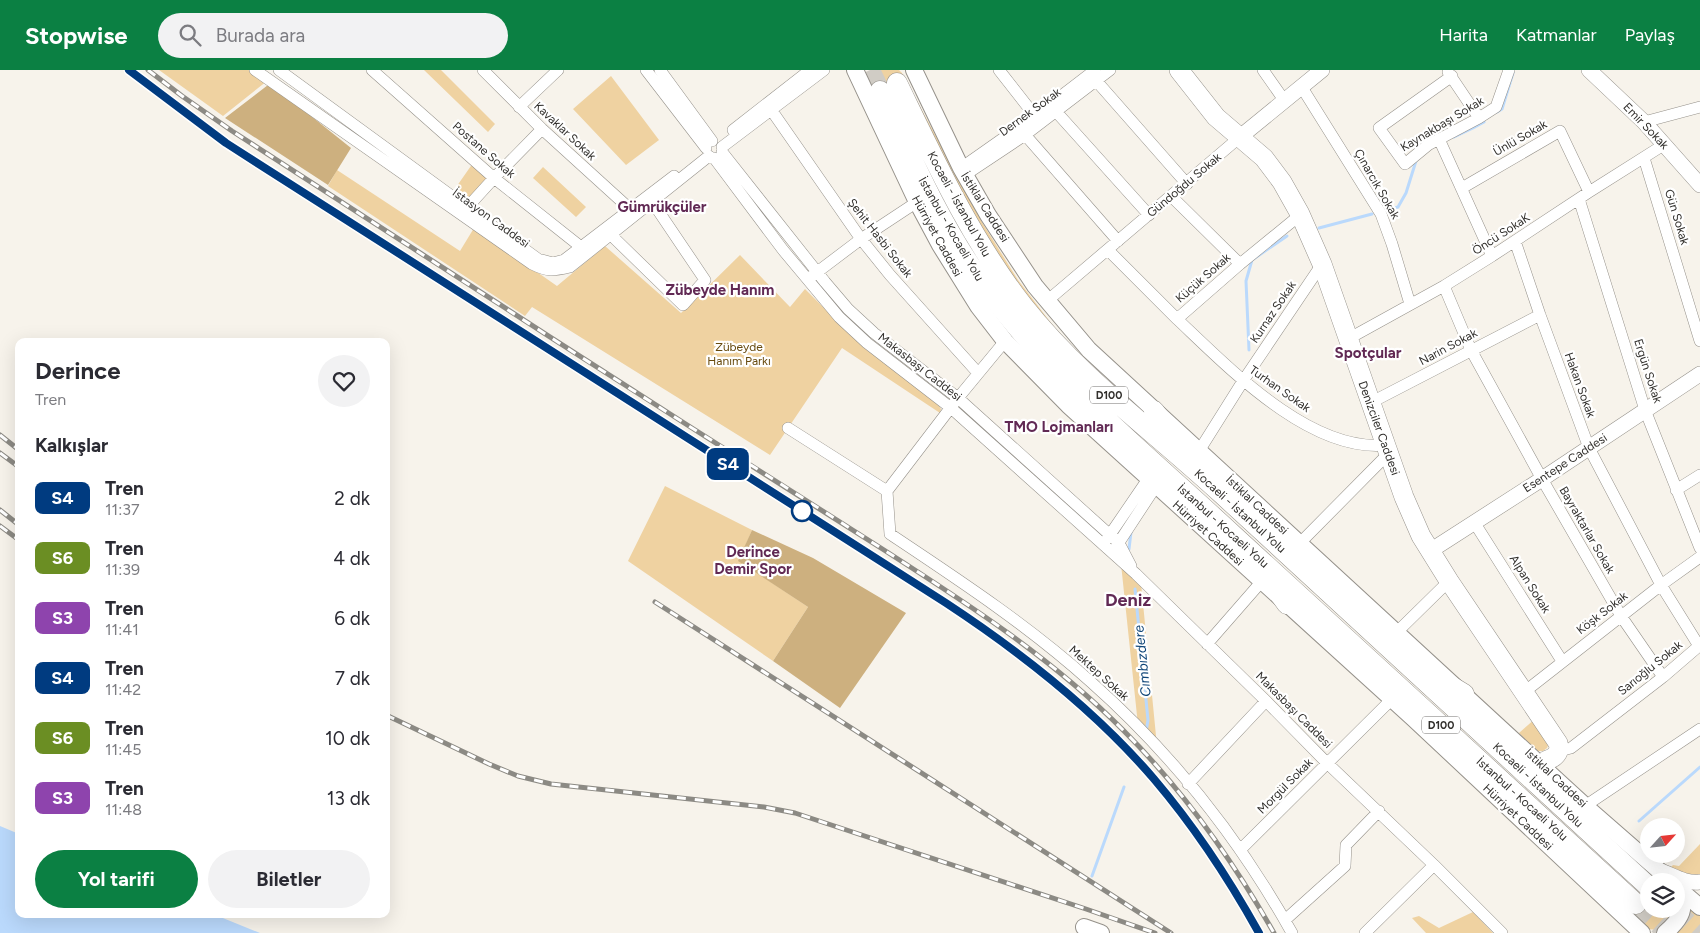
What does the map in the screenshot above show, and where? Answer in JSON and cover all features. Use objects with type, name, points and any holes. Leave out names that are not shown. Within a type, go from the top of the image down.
[{"type":"highway","name":"Kocaeli - İstanbul Yolu","points":[[881,88],[946,184],[970,230],[995,269],[1046,334],[1124,409],[1394,641],[1647,873]]},
{"type":"highway","name":"İstanbul - Kocaeli Yolu","points":[[881,88],[932,198],[955,241],[982,282],[1038,352],[1077,391],[1636,904]]},
{"type":"highway","points":[[1154,411],[1205,478]]},
{"type":"highway","points":[[1245,546],[1286,604]]},
{"type":"highway","points":[[1394,641],[1464,694]]},
{"type":"main road","name":"Hürriyet Caddesi","points":[[855,70],[881,88],[917,202],[954,269],[978,306],[1005,340],[1068,405],[1413,718],[1637,931]]},
{"type":"main road","points":[[870,70],[881,88]]},
{"type":"main road","name":"İstiklal Caddesi","points":[[914,70],[963,172],[1035,286],[1047,301],[1089,350],[1299,544],[1394,641]]},
{"type":"main road","name":"Denizciler Caddesi","points":[[1179,70],[1216,117],[1260,154],[1282,182],[1322,264],[1370,403],[1414,520],[1448,581],[1558,744],[1546,756]]},
{"type":"main road","name":"İstiklal Caddesi","points":[[1464,694],[1546,756],[1585,806],[1648,873]]},
{"type":"main road","name":"İstiklal Caddesi","points":[[1685,894],[1700,907]]},
{"type":"main road","points":[[1665,933],[1679,918]]},
{"type":"main road","points":[[1084,928],[1101,933]]},
{"type":"street","name":"İstasyon Caddesi","points":[[255,70],[538,259],[553,263],[564,260],[630,209],[772,110],[824,70]]},
{"type":"street","name":"Postane Sokak","points":[[372,70],[494,178],[581,247]]},
{"type":"street","name":"Kavaklar Sokak","points":[[483,70],[542,129],[630,209]]},
{"type":"street","points":[[519,107],[558,70]]},
{"type":"street","name":"Makasbaşı Caddesi","points":[[646,70],[848,309],[874,333],[958,398],[1115,539],[1136,574]]},
{"type":"street","name":"Makasbaşı Caddesi","points":[[660,70],[714,150],[808,281],[839,317],[867,343],[951,408],[1136,574],[1502,933]]},
{"type":"street","points":[[999,70],[1036,116]]},
{"type":"street","name":"Dernek Sokak","points":[[963,172],[1053,108],[1092,74],[1110,70]]},
{"type":"street","points":[[1263,70],[1284,100]]},
{"type":"street","name":"Gündoğdu Sokak","points":[[1047,301],[1322,70]]},
{"type":"street","name":"Kaynakbaşı Sokak","points":[[1449,73],[1379,128],[1405,164],[1419,151],[1438,139],[1496,107],[1509,70]]},
{"type":"street","name":"Emir Sokak","points":[[1589,70],[1644,122],[1700,185]]},
{"type":"street","name":"İstasyon Caddesi","points":[[283,71],[465,210],[532,264],[545,270],[555,271],[570,267],[653,203],[714,150]]},
{"type":"street","points":[[272,81],[283,71]]},
{"type":"street","points":[[714,150],[804,72]]},
{"type":"street","points":[[1449,73],[1479,118]]},
{"type":"street","points":[[1092,74],[1187,184]]},
{"type":"street","name":"Çınarcık Sokak","points":[[1301,86],[1381,214],[1410,304]]},
{"type":"street","points":[[1053,108],[1149,215]]},
{"type":"street","name":"Dernek Sokak","points":[[1022,131],[1036,116],[1053,108]]},
{"type":"street","points":[[1644,122],[1700,108]]},
{"type":"street","name":"Şehit Hasbi Sokak","points":[[772,110],[861,239],[890,275],[978,373]]},
{"type":"street","points":[[465,210],[542,129]]},
{"type":"street","points":[[1022,131],[1118,241]]},
{"type":"street","name":"Ünlü Sokak","points":[[1462,188],[1560,131],[1589,192]]},
{"type":"street","points":[[1438,139],[1492,256]]},
{"type":"street","name":"Öncü SokaK","points":[[1348,339],[1444,286],[1664,144]]},
{"type":"street","name":"Gün Sokak","points":[[1644,158],[1700,340]]},
{"type":"street","points":[[1171,196],[1240,264]]},
{"type":"street","name":"Ergün Sokak","points":[[1579,199],[1646,410],[1700,548]]},
{"type":"street","points":[[808,281],[816,272],[861,239],[917,202]]},
{"type":"street","points":[[611,235],[683,305],[706,280],[653,203]]},
{"type":"street","name":"Küçük Sokak","points":[[1108,250],[1177,319],[1240,264],[1300,216]]},
{"type":"street","name":"Hakan Sokak","points":[[1515,241],[1589,448],[1661,585]]},
{"type":"street","name":"Kurnaz Sokak","points":[[1199,451],[1243,381],[1322,264]]},
{"type":"street","name":"Bayraktarlar Sokak","points":[[1444,286],[1471,350],[1542,479],[1621,616],[1663,676]]},
{"type":"street","name":"Narin Sokak","points":[[1370,403],[1540,315]]},
{"type":"street","name":"Turhan Sokak","points":[[1177,319],[1243,381],[1291,416],[1346,442],[1387,449]]},
{"type":"street","points":[[788,428],[887,491],[1005,340]]},
{"type":"street","name":"Esentepe Caddesi","points":[[1430,551],[1700,374]]},
{"type":"street","points":[[1299,544],[1387,449]]},
{"type":"street","points":[[1676,490],[1700,475]]},
{"type":"street","points":[[1113,553],[1115,539],[1152,483]]},
{"type":"street","name":"Mektep Sokak","points":[[887,491],[890,534],[1005,613],[1085,677],[1164,754],[1240,850],[1292,933]]},
{"type":"street","name":"Alpan Sokak","points":[[1474,522],[1562,661]]},
{"type":"street","points":[[1103,544],[1115,539]]},
{"type":"street","name":"Köşk Sokak","points":[[1523,693],[1562,661],[1700,557]]},
{"type":"street","points":[[1208,644],[1262,581]]},
{"type":"street","points":[[1394,641],[1448,581]]},
{"type":"street","name":"Sarıoğlu Sokak","points":[[1546,756],[1571,748],[1699,646],[1661,585]]},
{"type":"street","name":"Morgül Sokak","points":[[1240,850],[1391,700]]},
{"type":"street","points":[[1188,784],[1266,701]]},
{"type":"street","points":[[1585,806],[1670,747],[1700,729]]},
{"type":"street","points":[[1285,920],[1345,866],[1346,845],[1379,811]]},
{"type":"street","points":[[1365,933],[1434,865]]},
{"type":"street","points":[[1685,881],[1692,883],[1700,882]]},
{"type":"green space","points":[[159,70],[250,70],[267,81],[223,116]]},
{"type":"green space","points":[[424,70],[441,70],[495,124],[488,132]]},
{"type":"green space","points":[[875,70],[899,70],[902,73],[983,224],[1018,280],[1089,368],[1047,325],[976,224],[872,94],[870,81]]},
{"type":"green space","points":[[611,76],[659,140],[626,165],[573,109]]},
{"type":"green space","points":[[473,163],[491,178],[468,205],[452,193]]},
{"type":"green space","points":[[543,167],[586,207],[576,217],[533,178]]},
{"type":"green space","name":"Zübeyde Hanım Parkı","points":[[337,170],[460,251],[474,228],[557,286],[605,246],[681,313],[740,255],[790,307],[805,289],[863,347],[937,403],[941,409],[940,413],[842,348],[770,455],[532,307],[525,316],[328,186]]},
{"type":"green space","points":[[665,486],[752,530],[739,561],[808,607],[773,661],[628,561]]},
{"type":"green space","points":[[1121,564],[1141,583],[1157,746],[1138,725]]},
{"type":"green space","points":[[1536,718],[1549,743],[1543,751],[1537,751],[1519,733]]},
{"type":"green space","points":[[1700,844],[1700,878],[1668,870],[1673,865],[1679,866],[1685,863],[1685,860]]},
{"type":"green space","points":[[1686,899],[1700,912],[1700,933],[1671,933],[1678,918],[1685,918]]},
{"type":"green space","points":[[1473,912],[1493,933],[1426,933],[1412,918],[1419,916],[1439,928]]},
{"type":"green space","points":[[1640,913],[1640,918],[1669,918],[1658,930],[1647,929],[1636,918]]},
{"type":"shaded area","points":[[268,85],[276,88],[351,148],[328,185],[225,118]]},
{"type":"shaded area","points":[[752,530],[813,558],[906,613],[840,708],[773,661],[808,607],[738,561]]},
{"type":"water","points":[[0,826],[15,832],[15,918],[223,918],[260,933],[0,933]]},
{"type":"waterway","name":"Cımbızdere","points":[[1497,112],[1502,109],[1513,73]]},
{"type":"waterway","name":"Cımbızdere","points":[[1454,137],[1484,122]]},
{"type":"waterway","name":"Cımbızdere","points":[[1388,210],[1398,207],[1406,193],[1416,161]]},
{"type":"waterway","name":"Cımbızdere","points":[[1319,228],[1372,214]]},
{"type":"waterway","name":"Cımbızdere","points":[[1249,350],[1246,281],[1252,260],[1287,236]]},
{"type":"waterway","name":"Cımbızdere","points":[[1129,549],[1131,532]]},
{"type":"waterway","name":"Cımbızdere","points":[[1135,589],[1148,720],[1146,732]]},
{"type":"waterway","points":[[1639,821],[1700,767]]},
{"type":"waterway","name":"Cımbızdere","points":[[1092,876],[1124,787]]},
{"type":"tunnel","points":[[870,70],[880,91]]},
{"type":"tunnel","points":[[1636,904],[1668,933]]},
{"type":"tunnel","points":[[1683,918],[1699,933]]},
{"type":"railway","points":[[129,70],[226,143],[946,603],[1029,662],[1107,729],[1154,779],[1210,853],[1259,933]]},
{"type":"railway","points":[[148,70],[232,131],[915,570],[1008,633],[1068,679],[1145,753],[1186,801],[1224,852],[1274,933]]},
{"type":"railway","points":[[0,435],[15,447]]},
{"type":"railway","points":[[0,453],[15,464]]},
{"type":"railway","points":[[0,510],[15,522]]},
{"type":"railway","points":[[0,526],[15,537]]},
{"type":"railway","points":[[655,602],[1171,933]]},
{"type":"railway","points":[[390,717],[518,776],[551,784],[764,807],[795,813],[1155,933]]},
{"type":"train","name":"S4","points":[[129,70],[226,143],[946,603],[1029,661],[1115,738],[1154,779],[1223,872],[1259,933]]},
{"type":"district","name":"Gümrükçüler","points":[[662,207]]},
{"type":"district","name":"Zübeyde Hanım","points":[[720,290]]},
{"type":"district","name":"Spotçular","points":[[1368,353]]},
{"type":"district","name":"TMO Lojmanları","points":[[1059,427]]},
{"type":"district","name":"Derince Demir Spor","points":[[753,560]]},
{"type":"district","name":"Deniz","points":[[1128,600]]}]
